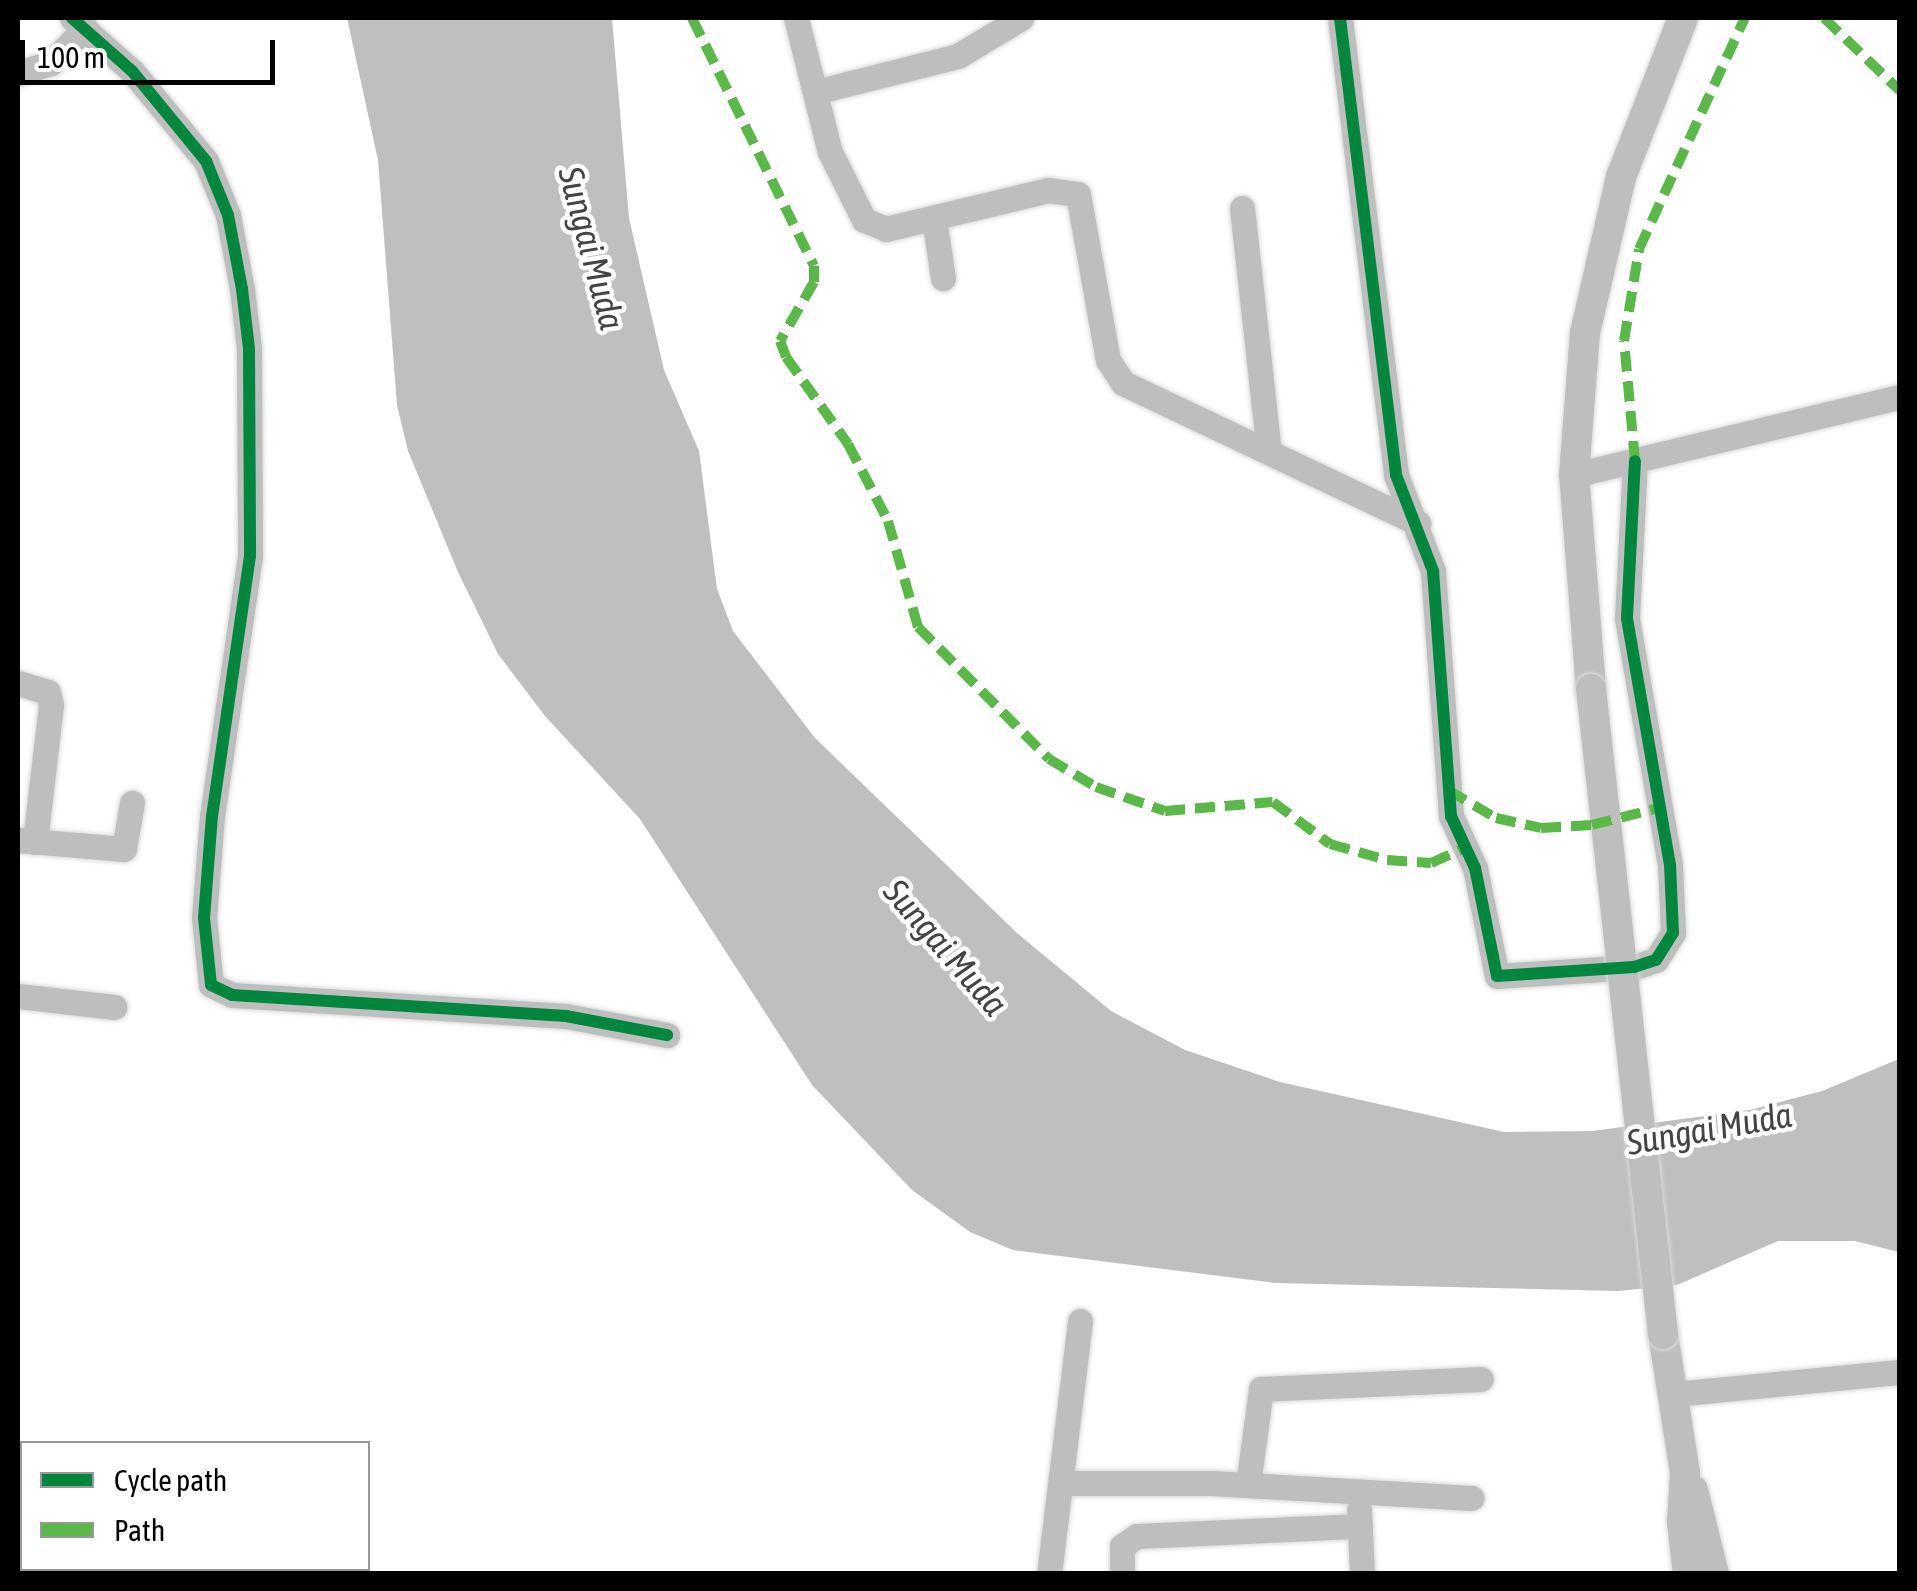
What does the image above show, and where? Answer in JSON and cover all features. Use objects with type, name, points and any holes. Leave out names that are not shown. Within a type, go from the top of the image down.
[{"type":"main road","points":[[1682,18],[1600,254],[1585,332],[1574,475],[1591,690],[1663,1334],[1685,1473],[1714,1574]]},
{"type":"main road","points":[[1685,1473],[1682,1522],[1688,1574]]},
{"type":"street","points":[[796,18],[815,92],[854,210],[886,228],[1048,190],[1078,194],[1114,372],[1137,392],[1418,524]]},
{"type":"street","points":[[815,92],[958,56],[1021,18]]},
{"type":"street","points":[[1340,18],[1396,476],[1418,524],[1433,571],[1450,816],[1480,887],[1493,972],[1502,977],[1634,967],[1656,960],[1672,933],[1670,864],[1627,618],[1635,461]]},
{"type":"street","points":[[18,73],[51,63],[78,23],[182,125],[206,161],[228,216],[244,304],[250,556],[212,816],[204,918],[211,985],[232,995],[566,1016],[666,1035]]},
{"type":"street","points":[[1242,208],[1269,451]]},
{"type":"street","points":[[934,218],[943,278]]},
{"type":"street","points":[[1574,475],[1900,397]]},
{"type":"street","points":[[18,682],[48,692],[51,704],[26,841],[124,849],[132,802]]},
{"type":"street","points":[[18,996],[114,1007]]},
{"type":"street","points":[[1048,1574],[1080,1321]]},
{"type":"street","points":[[1674,1394],[1900,1372]]},
{"type":"street","points":[[1248,1484],[1261,1390],[1481,1379]]},
{"type":"street","points":[[1061,1483],[1248,1484],[1472,1498]]},
{"type":"street","points":[[1359,1490],[1362,1574]]},
{"type":"street","points":[[1122,1574],[1122,1546],[1137,1536],[1360,1526]]},
{"type":"water","name":"Sungai Muda","points":[[347,18],[612,18],[629,218],[664,370],[699,451],[717,589],[733,631],[815,738],[1017,933],[1111,1011],[1185,1050],[1280,1082],[1504,1132],[1592,1131],[1750,1110],[1822,1091],[1899,1059],[1899,1252],[1855,1241],[1778,1241],[1677,1285],[1618,1291],[1275,1283],[1013,1250],[970,1232],[912,1190],[812,1085],[640,819],[545,716],[498,654],[458,572],[408,451],[397,405],[378,160]]},
{"type":"marked path","points":[[692,18],[814,266],[814,282],[780,341],[786,357],[848,444],[888,521],[918,627],[1049,759],[1096,787],[1165,811],[1273,802],[1330,844],[1387,860],[1431,863],[1464,848]]},
{"type":"marked path","points":[[1635,461],[1624,341],[1639,249],[1745,18]]},
{"type":"marked path","points":[[1824,18],[1900,91]]},
{"type":"marked path","points":[[1448,790],[1496,818],[1541,828],[1592,825],[1658,808]]},
{"type":"cycle path","points":[[72,18],[132,71],[206,161],[228,215],[242,289],[249,349],[250,556],[212,816],[204,918],[211,985],[232,995],[566,1016],[667,1035]]},
{"type":"cycle path","points":[[1340,18],[1396,475],[1433,571],[1451,816],[1475,868],[1497,976],[1634,967],[1656,960],[1673,933],[1670,865],[1627,618],[1635,461]]}]
